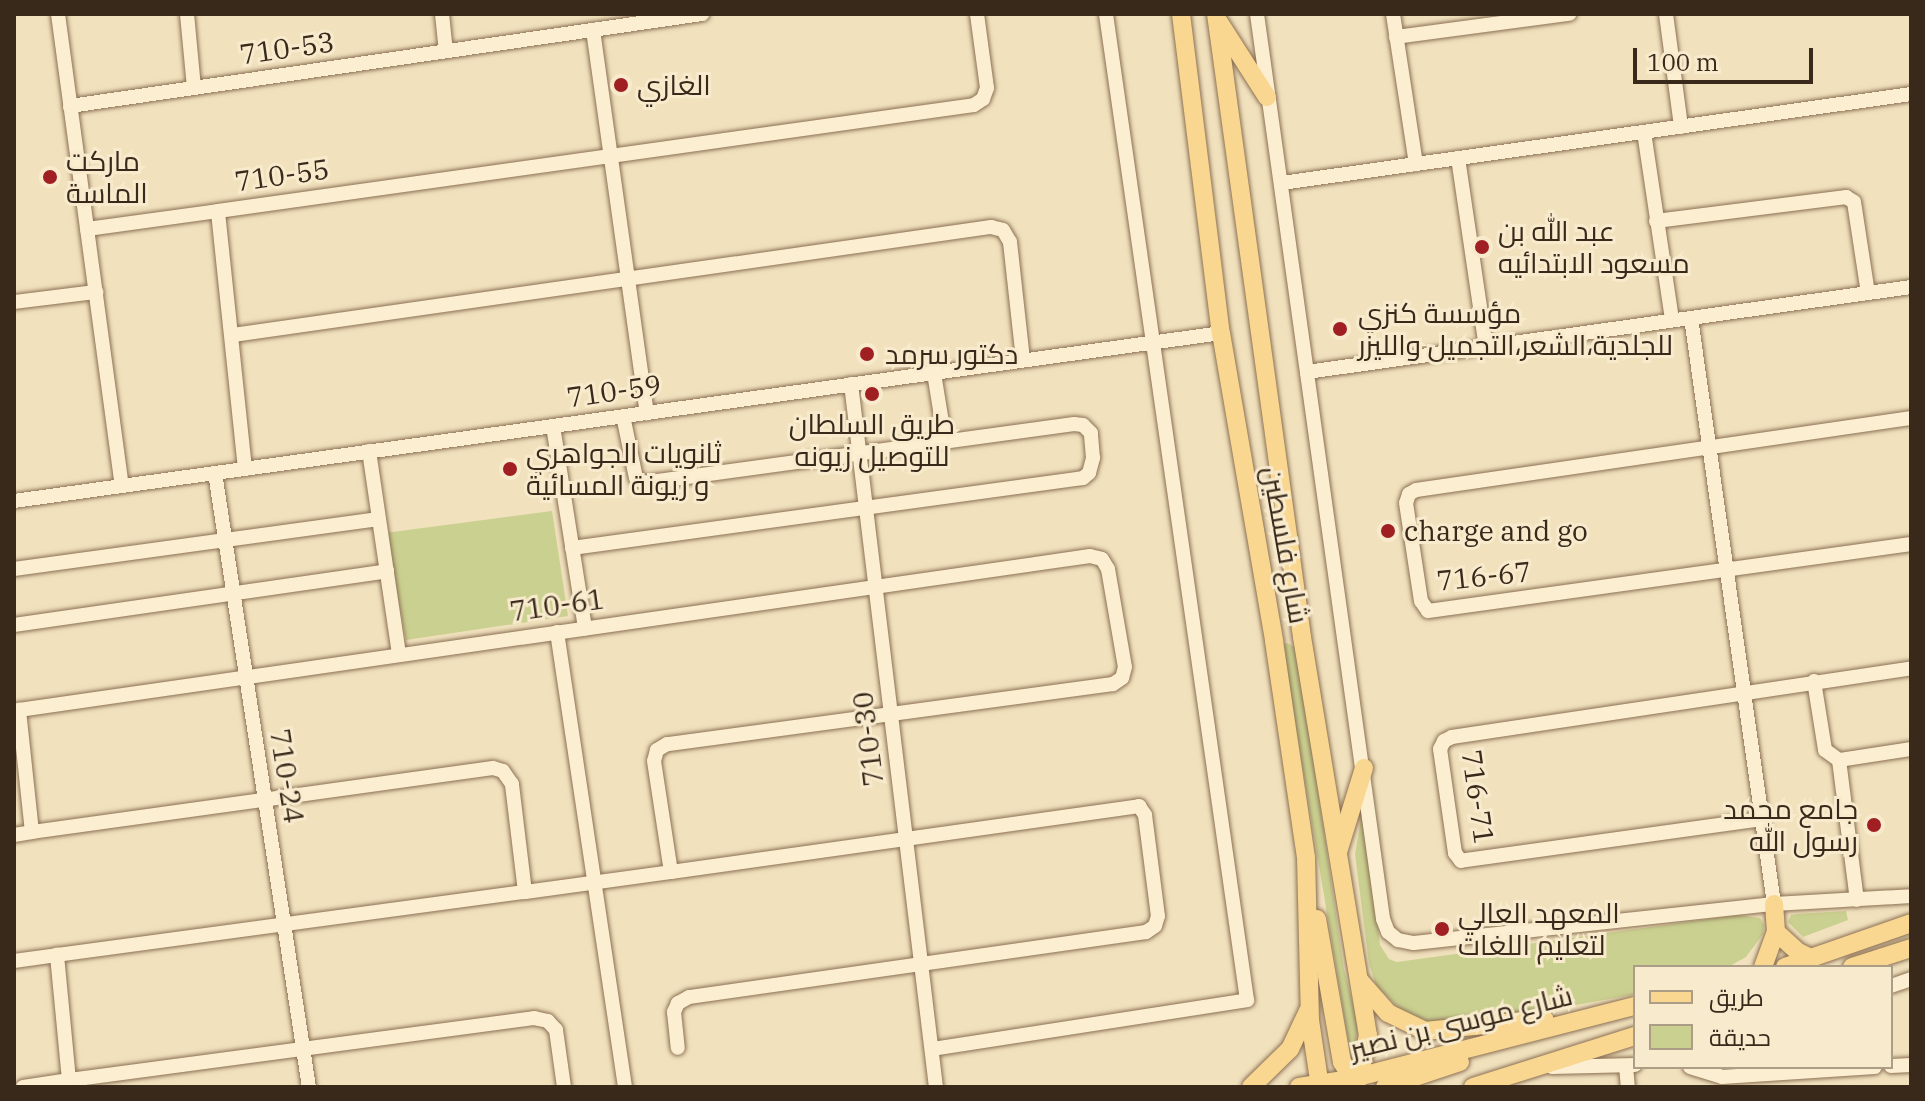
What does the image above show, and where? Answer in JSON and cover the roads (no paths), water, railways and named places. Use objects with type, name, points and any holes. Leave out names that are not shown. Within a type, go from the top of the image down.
[{"type":"main road","name":"شارع فلسطين","points":[[1181,14],[1221,333],[1274,641],[1306,857],[1310,1004],[1320,1085]]},
{"type":"main road","name":"شارع فلسطين","points":[[1217,17],[1302,637],[1336,859],[1368,1035],[1362,1063],[1350,1084]]},
{"type":"main road","points":[[1217,17],[1267,97]]},
{"type":"main road","points":[[1274,641],[1302,637]]},
{"type":"main road","points":[[1336,859],[1364,768]]},
{"type":"main road","points":[[1306,857],[1342,1062],[1350,1084]]},
{"type":"main road","points":[[1764,965],[1776,932],[1774,904]]},
{"type":"main road","points":[[1791,965],[1911,923]]},
{"type":"main road","points":[[1776,932],[1798,952],[1811,958]]},
{"type":"main road","points":[[1858,965],[1911,948]]},
{"type":"main road","points":[[1356,976],[1388,1013],[1434,1033],[1629,1008]]},
{"type":"main road","points":[[1251,1087],[1290,1049],[1310,1004]]},
{"type":"main road","points":[[1385,1087],[1629,1008]]},
{"type":"main road","name":"شارع موسى بن نصير","points":[[1299,1087],[1350,1084],[1629,1008]]},
{"type":"main road","points":[[1473,1087],[1633,1037]]},
{"type":"street","points":[[58,14],[122,486]]},
{"type":"street","points":[[187,14],[194,88]]},
{"type":"street","points":[[442,14],[446,51]]},
{"type":"street","name":"710-53","points":[[70,106],[702,14]]},
{"type":"street","name":"710-55","points":[[245,469],[218,211],[974,105],[983,99],[987,88],[977,14]]},
{"type":"street","points":[[932,1049],[1247,1000],[1106,14]]},
{"type":"street","points":[[1257,14],[1383,919],[1388,932],[1406,943],[1774,904],[1911,896]]},
{"type":"street","points":[[1393,14],[1416,164]]},
{"type":"street","points":[[1396,37],[1569,14]]},
{"type":"street","points":[[1666,14],[1681,127]]},
{"type":"street","points":[[593,30],[647,413]]},
{"type":"street","points":[[1282,183],[1911,94]]},
{"type":"street","points":[[1644,132],[1672,320]]},
{"type":"street","points":[[1458,158],[1486,347]]},
{"type":"street","points":[[1656,221],[1846,197],[1854,202],[1868,293]]},
{"type":"street","points":[[87,229],[218,211]]},
{"type":"street","points":[[233,335],[991,227],[1003,230],[1010,242],[1023,360]]},
{"type":"street","points":[[1307,372],[1911,287]]},
{"type":"street","points":[[14,302],[96,292]]},
{"type":"street","points":[[1691,318],[1774,904]]},
{"type":"street","name":"710-59","points":[[14,501],[1221,333]]},
{"type":"street","points":[[934,373],[945,441]]},
{"type":"street","name":"710-30","points":[[851,384],[936,1087]]},
{"type":"street","points":[[572,548],[1083,478],[1089,473],[1093,458],[1091,433],[1083,425],[645,483],[636,478],[623,416]]},
{"type":"street","points":[[1709,448],[1911,418]]},
{"type":"street","points":[[553,426],[585,628]]},
{"type":"street","name":"716-67","points":[[1709,448],[1416,490],[1409,494],[1406,503],[1421,601],[1428,611],[1727,570]]},
{"type":"street","points":[[369,451],[399,654]]},
{"type":"street","name":"710-24","points":[[215,473],[309,1087]]},
{"type":"street","points":[[14,569],[379,519]]},
{"type":"street","points":[[1727,570],[1911,544]]},
{"type":"street","name":"710-61","points":[[17,711],[246,675],[1090,556],[1102,559],[1108,569],[1125,667],[1122,678],[1113,684],[891,714]]},
{"type":"street","points":[[14,625],[387,571]]},
{"type":"street","points":[[557,632],[625,1087]]},
{"type":"street","points":[[1744,691],[1911,668]]},
{"type":"street","points":[[1814,681],[1825,750],[1839,760],[1911,749]]},
{"type":"street","name":"716-71","points":[[1744,691],[1452,737],[1444,741],[1440,749],[1455,853],[1461,861],[1762,819]]},
{"type":"street","points":[[17,711],[32,832]]},
{"type":"street","points":[[671,872],[654,761],[657,750],[667,744],[891,714]]},
{"type":"street","points":[[1839,760],[1857,900]]},
{"type":"street","points":[[14,835],[493,768],[503,771],[512,784],[525,892]]},
{"type":"street","points":[[14,961],[1139,806],[1145,815],[1158,916],[1155,926],[1146,932],[689,997],[678,1003],[674,1012],[678,1048]]},
{"type":"street","points":[[57,955],[69,1080]]},
{"type":"street","points":[[23,1087],[534,1018],[548,1021],[556,1030],[564,1087]]},
{"type":"street","points":[[1537,1067],[1630,1066],[1628,1087]]},
{"type":"street","points":[[1696,1069],[1722,1077],[1844,1069]]},
{"type":"place","name":"الغازي","points":[[621,85]]},
{"type":"place","name":"ماركت الماسة","points":[[50,177]]},
{"type":"place","name":"عبد الله بن مسعود الابتدائيه","points":[[1482,247]]},
{"type":"place","name":"مؤسسة كنزي للجلدية،الشعر،التجميل والليزر","points":[[1340,329]]},
{"type":"place","name":"دكتور سرمد","points":[[867,354]]},
{"type":"place","name":"طريق السلطان للتوصيل زيونه","points":[[872,394]]},
{"type":"place","name":"ثانويات الجواهري و زيونة المسائية","points":[[510,469]]},
{"type":"place","name":"charge and go","points":[[1388,531]]},
{"type":"place","name":"جامع محمد رسول الله","points":[[1874,825]]},
{"type":"place","name":"المعهد العالي لتعليم اللغات","points":[[1442,929]]}]
